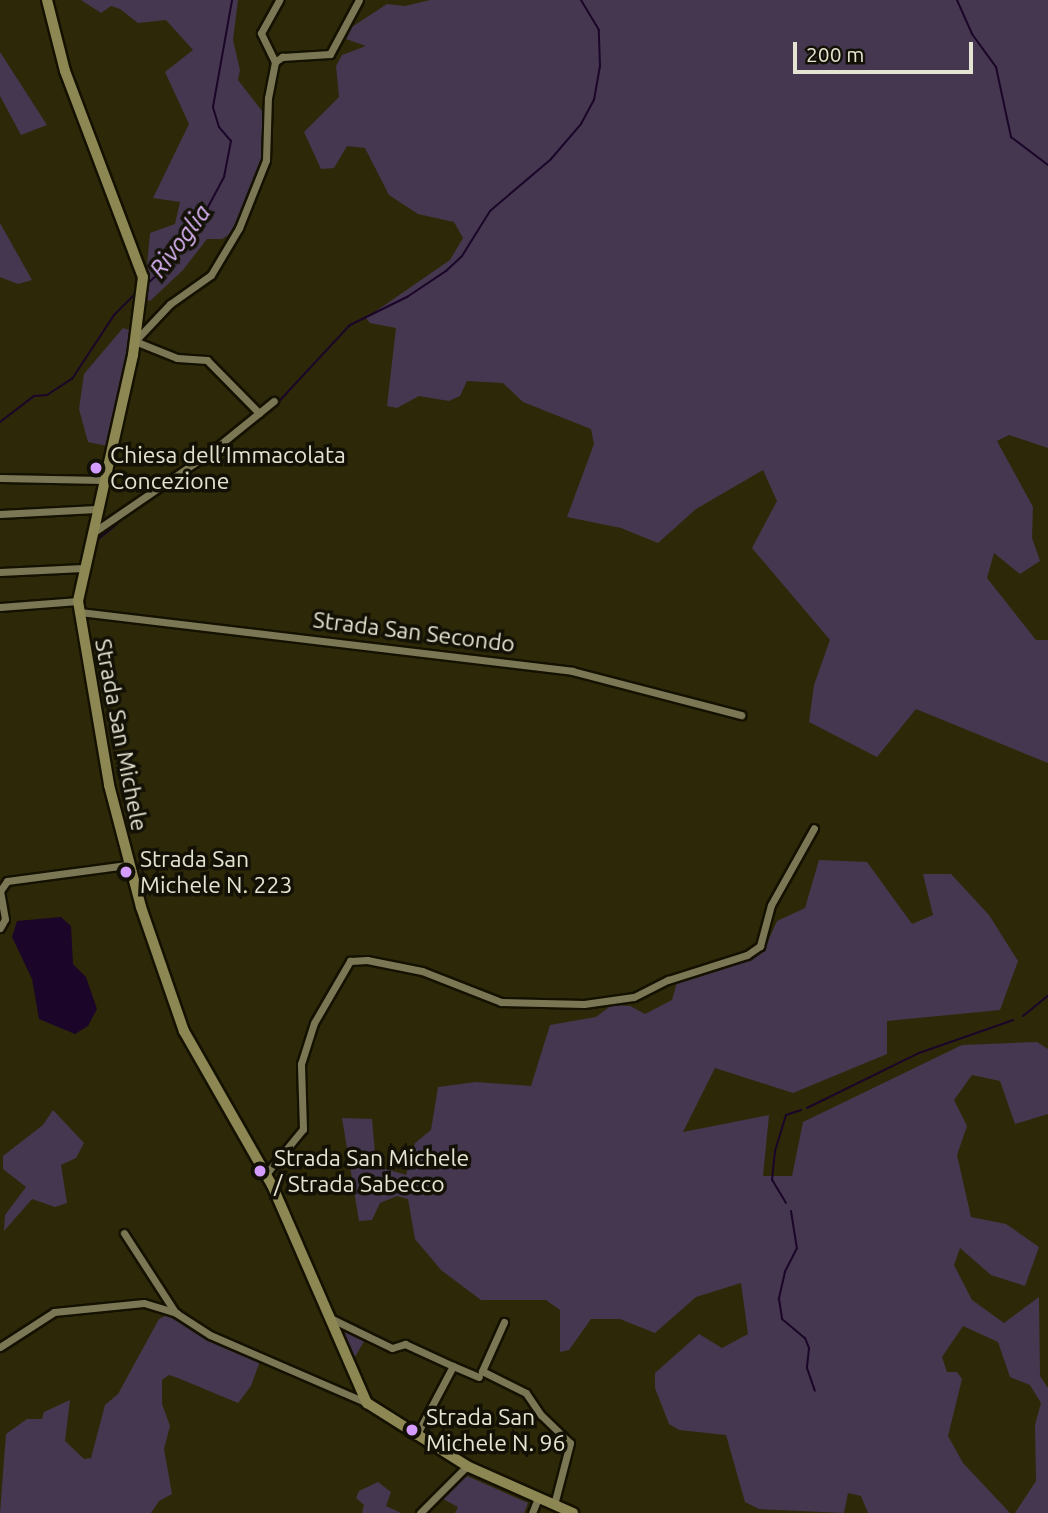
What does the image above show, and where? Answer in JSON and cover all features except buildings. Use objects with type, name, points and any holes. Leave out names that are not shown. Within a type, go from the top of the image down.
[{"type":"street","name":"Strada San Michele","points":[[47,0],[65,71],[143,282],[135,341],[83,568],[78,607],[127,865],[184,1031],[266,1174],[366,1403]]},
{"type":"street","points":[[258,413],[207,360],[177,358],[135,341],[170,304],[211,275],[239,228],[266,160],[268,99],[275,62],[261,33],[279,0]]},
{"type":"street","points":[[275,62],[282,57],[330,54],[359,0]]},
{"type":"street","points":[[91,534],[204,458],[274,401]]},
{"type":"street","points":[[0,478],[103,480]]},
{"type":"street","points":[[0,514],[96,509]]},
{"type":"street","points":[[0,572],[83,568]]},
{"type":"street","name":"Strada San Secondo","points":[[0,607],[78,607],[572,671],[741,715]]},
{"type":"street","points":[[266,1174],[303,1129],[301,1064],[314,1023],[350,961],[367,960],[422,971],[501,1002],[584,1004],[634,997],[668,980],[747,956],[760,946],[771,905],[814,828]]},
{"type":"street","name":"Strada San Michele","points":[[0,928],[5,919],[0,891],[7,881],[127,865]]},
{"type":"street","points":[[124,1233],[176,1313]]},
{"type":"street","points":[[0,1347],[54,1312],[134,1303],[176,1313],[210,1335],[366,1403],[467,1466],[573,1513]]},
{"type":"street","points":[[329,1318],[392,1348],[405,1344],[479,1377]]},
{"type":"street","points":[[504,1322],[482,1371],[526,1393],[541,1415],[570,1443],[554,1505]]},
{"type":"street","points":[[416,1436],[453,1366]]},
{"type":"street","points":[[420,1513],[467,1466]]},
{"type":"street","points":[[532,1513],[538,1498]]},
{"type":"shaded area","points":[[81,0],[238,0],[233,40],[240,70],[238,80],[262,111],[264,153],[248,207],[233,232],[222,239],[207,239],[183,270],[150,301],[144,299],[150,233],[175,224],[180,202],[153,198],[189,124],[165,72],[193,50],[166,20],[138,23],[120,9],[111,6],[101,13]]},
{"type":"shaded area","points":[[430,0],[1048,0],[1048,448],[1009,435],[997,441],[1033,507],[1032,538],[1040,561],[1020,574],[994,553],[987,578],[1036,640],[1048,640],[1048,763],[916,709],[877,757],[809,722],[814,685],[830,640],[752,548],[777,501],[763,470],[696,509],[658,543],[621,528],[567,517],[594,444],[591,429],[523,402],[503,383],[467,381],[460,396],[449,401],[419,396],[397,408],[387,406],[396,328],[370,323],[366,318],[450,260],[463,238],[454,222],[418,214],[389,195],[365,148],[347,146],[334,168],[321,169],[304,132],[339,97],[336,66],[342,55],[366,46],[346,39],[352,27],[387,4],[405,6]]},
{"type":"shaded area","points":[[0,52],[47,125],[21,135],[0,96]]},
{"type":"shaded area","points":[[0,223],[32,280],[18,284],[0,277]]},
{"type":"shaded area","points":[[123,328],[132,331],[107,446],[88,442],[79,409],[84,374]]},
{"type":"shaded area","points":[[819,860],[867,862],[912,924],[933,915],[923,874],[951,874],[989,915],[1018,961],[1000,1010],[887,1021],[887,1054],[793,1093],[715,1068],[683,1132],[769,1115],[763,1176],[792,1176],[803,1122],[962,1045],[1037,1042],[1048,1049],[1048,1114],[1015,1124],[1000,1081],[972,1075],[954,1100],[967,1126],[957,1155],[971,1217],[1006,1224],[1039,1247],[1025,1286],[991,1275],[960,1248],[954,1265],[972,1300],[1004,1323],[1039,1297],[1040,1376],[1048,1388],[1048,1513],[1015,1513],[1036,1481],[1035,1425],[1041,1403],[1030,1385],[1010,1377],[998,1342],[963,1326],[942,1357],[947,1372],[957,1372],[962,1379],[948,1436],[963,1463],[1010,1513],[868,1513],[861,1496],[848,1493],[844,1513],[759,1509],[745,1502],[726,1435],[679,1430],[669,1424],[655,1388],[655,1373],[699,1334],[722,1348],[748,1334],[741,1283],[696,1297],[655,1333],[620,1319],[591,1319],[569,1350],[560,1352],[560,1310],[546,1300],[481,1300],[441,1270],[415,1239],[408,1199],[397,1196],[380,1203],[372,1220],[359,1221],[342,1118],[372,1119],[376,1166],[406,1175],[415,1143],[431,1130],[438,1087],[476,1082],[531,1086],[550,1025],[596,1017],[612,1005],[630,1006],[645,1014],[672,1000],[677,982],[750,959],[765,948],[777,921],[805,908]]},
{"type":"shaded area","points":[[61,917],[71,926],[73,964],[86,977],[97,1009],[88,1026],[75,1034],[39,1019],[32,979],[12,937],[17,921]]},
{"type":"shaded area","points":[[53,1110],[84,1143],[76,1158],[61,1165],[67,1203],[55,1207],[32,1199],[4,1231],[5,1215],[26,1187],[3,1169],[3,1156],[43,1125]]},
{"type":"shaded area","points":[[167,1315],[209,1340],[260,1361],[251,1386],[238,1403],[169,1375],[162,1380],[162,1404],[170,1426],[164,1449],[172,1494],[159,1501],[151,1513],[0,1513],[6,1434],[27,1419],[42,1419],[44,1412],[70,1400],[65,1441],[84,1459],[91,1458],[105,1405],[118,1394],[159,1319]]},
{"type":"shaded area","points":[[336,1325],[366,1338],[352,1362]]},
{"type":"shaded area","points":[[467,1476],[528,1503],[524,1513],[455,1513],[458,1507],[441,1498]]},
{"type":"shaded area","points":[[378,1482],[391,1492],[386,1506],[401,1513],[362,1513],[364,1505],[356,1498],[359,1491]]},
{"type":"waterway","name":"Rivoglia","points":[[147,284],[166,267],[200,222],[224,177],[231,141],[219,127],[213,107],[232,0]]},
{"type":"waterway","points":[[217,452],[270,411],[350,325],[407,297],[446,271],[462,256],[490,211],[551,159],[581,124],[594,100],[600,66],[599,30],[581,0]]},
{"type":"waterway","points":[[957,0],[972,34],[996,67],[1011,137],[1048,165]]},
{"type":"waterway","name":"Rivoglia","points":[[0,422],[34,396],[47,395],[72,379],[114,315],[137,292]]},
{"type":"waterway","points":[[159,491],[212,455]]},
{"type":"waterway","points":[[96,541],[117,524]]},
{"type":"waterway","points":[[1023,1016],[1048,996]]},
{"type":"waterway","points":[[807,1108],[919,1053],[1013,1020]]},
{"type":"waterway","points":[[786,1203],[772,1180],[775,1151],[786,1115],[801,1110]]},
{"type":"waterway","points":[[791,1211],[797,1248],[785,1272],[779,1299],[782,1319],[805,1338],[809,1348],[807,1368],[815,1391]]},
{"type":"place","name":"Chiesa dell′Immacolata Concezione","points":[[96,468]]},
{"type":"place","name":"Strada San Michele N. 223","points":[[126,872]]},
{"type":"place","name":"Strada San Michele / Strada Sabecco","points":[[260,1171]]},
{"type":"place","name":"Strada San Michele N. 96","points":[[412,1430]]}]
